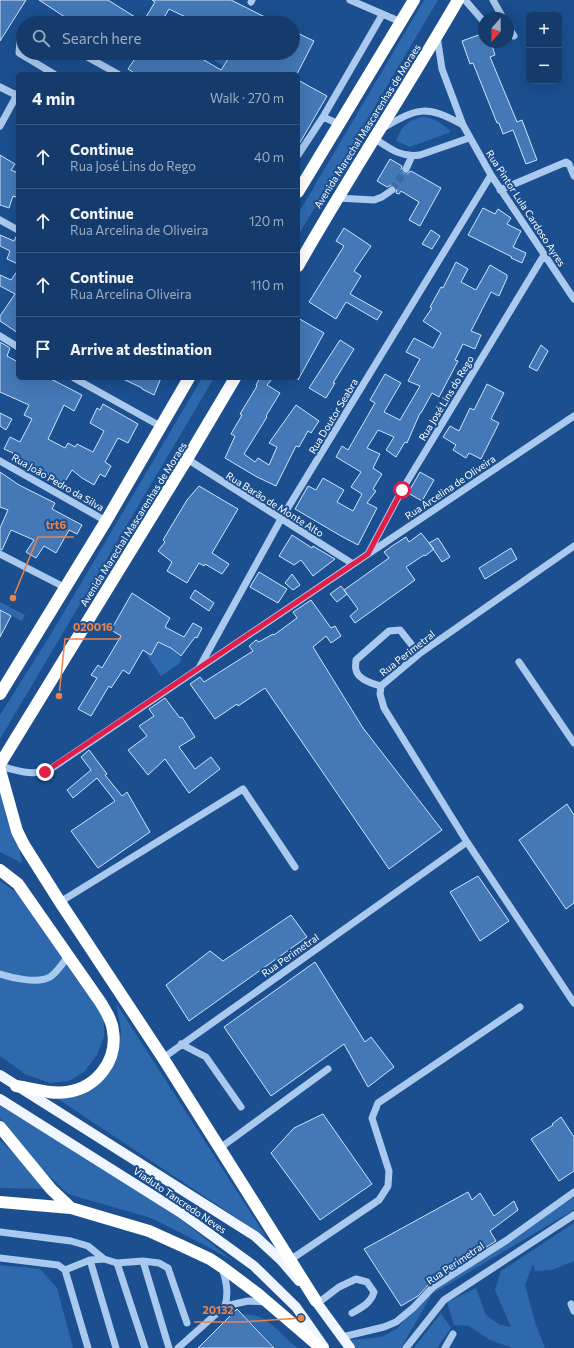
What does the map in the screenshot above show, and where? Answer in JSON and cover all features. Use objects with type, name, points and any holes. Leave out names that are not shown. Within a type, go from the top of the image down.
[{"type":"highway","points":[[300,189],[414,0]]},
{"type":"highway","name":"Avenida Marechal Mascarenhas de Moraes","points":[[300,263],[337,198],[458,0]]},
{"type":"highway","points":[[2,687],[66,588],[162,427],[188,380]]},
{"type":"highway","name":"Avenida Marechal Mascarenhas de Moraes","points":[[0,765],[187,460],[234,380]]},
{"type":"highway","points":[[0,770],[17,831],[24,845],[163,1058],[317,1302]]},
{"type":"highway","points":[[0,870],[18,884],[69,956],[109,1017],[113,1030],[114,1044],[109,1061],[99,1076],[90,1084],[79,1090],[65,1092],[54,1092],[16,1086]]},
{"type":"highway","points":[[0,1127],[51,1189],[71,1208]]},
{"type":"highway","points":[[0,1202],[71,1208],[149,1231],[210,1259],[222,1267],[267,1302],[321,1348]]},
{"type":"main road","name":"Viaduto Tancredo Neves","points":[[0,1075],[255,1236],[281,1260],[317,1302],[350,1348]]},
{"type":"main road","name":"Viaduto Tancredo Neves","points":[[0,1099],[181,1213],[254,1266],[296,1307],[324,1348]]},
{"type":"street","points":[[350,0],[401,22]]},
{"type":"street","points":[[465,0],[478,15]]},
{"type":"street","points":[[493,0],[500,12]]},
{"type":"street","points":[[300,152],[323,117],[382,15]]},
{"type":"street","name":"Rua Pintor Lula Cardoso Ayres","points":[[437,36],[442,69],[462,126],[500,190],[574,299]]},
{"type":"street","points":[[31,60],[51,72]]},
{"type":"street","points":[[93,60],[114,72]]},
{"type":"street","points":[[0,87],[16,94]]},
{"type":"street","points":[[0,126],[3,115],[16,96]]},
{"type":"street","name":"Rua Pintor Lula Cardoso Ayres","points":[[377,134],[402,116],[418,111],[430,111],[443,115],[462,126]]},
{"type":"street","points":[[323,117],[339,124]]},
{"type":"street","points":[[377,134],[396,152],[412,156],[420,155],[469,138]]},
{"type":"street","points":[[406,169],[412,156]]},
{"type":"street","points":[[500,190],[566,162],[569,164],[574,176]]},
{"type":"street","name":"Rua Doutor Seabra","points":[[198,670],[282,519],[491,175]]},
{"type":"street","points":[[337,198],[374,200],[382,197],[392,190]]},
{"type":"street","points":[[0,220],[16,229]]},
{"type":"street","name":"Rua José Lins do Rego","points":[[368,554],[402,490],[544,255]]},
{"type":"street","points":[[0,336],[16,345]]},
{"type":"street","points":[[78,380],[162,427]]},
{"type":"street","name":"Rua Arcelina de Oliveira","points":[[0,765],[24,773],[38,774],[45,772],[574,416]]},
{"type":"street","name":"Rua João Pedro da Silva","points":[[0,460],[106,521]]},
{"type":"street","name":"Rua Barão de Monte Alto","points":[[187,460],[353,564]]},
{"type":"street","name":"Rua Perimetral","points":[[574,546],[419,654],[381,686],[380,694],[384,708],[467,842],[574,1003]]},
{"type":"street","points":[[0,554],[66,588]]},
{"type":"street","points":[[381,686],[368,682],[356,671],[356,660],[389,631],[400,630],[419,654]]},
{"type":"street","points":[[519,662],[574,743]]},
{"type":"street","points":[[60,902],[243,789],[295,867]]},
{"type":"street","name":"Rua Perimetral","points":[[163,1058],[467,842]]},
{"type":"street","points":[[0,974],[12,977],[43,980],[50,977],[69,956]]},
{"type":"street","points":[[290,1260],[379,1200],[388,1186],[389,1172],[372,1118],[378,1103],[520,1007]]},
{"type":"street","points":[[182,1044],[206,1057],[241,1106]]},
{"type":"street","points":[[220,1148],[328,1069]]},
{"type":"street","name":"Rua Perimetral","points":[[342,1337],[384,1327],[396,1322],[413,1308],[433,1287],[507,1240],[574,1192]]},
{"type":"street","points":[[406,1348],[444,1300],[574,1215]]},
{"type":"street","points":[[0,1232],[71,1241],[88,1246],[104,1259]]},
{"type":"street","points":[[0,1258],[58,1265],[65,1270],[88,1348]]},
{"type":"street","points":[[65,1270],[90,1260],[104,1259],[117,1263],[143,1261],[159,1263],[168,1268],[187,1322]]},
{"type":"street","points":[[90,1260],[116,1348]]},
{"type":"street","points":[[143,1261],[169,1348]]},
{"type":"street","points":[[117,1263],[145,1348]]},
{"type":"street","points":[[222,1267],[227,1284],[228,1297],[225,1306]]},
{"type":"street","points":[[317,1302],[339,1287],[356,1279],[367,1282],[374,1292],[372,1297],[364,1306],[352,1313]]},
{"type":"street","points":[[178,1348],[225,1306],[248,1301],[267,1302]]},
{"type":"street","points":[[571,1304],[574,1312]]},
{"type":"street","points":[[445,1348],[453,1334]]},
{"type":"shaded area","points":[[424,0],[438,0],[300,233],[300,211]]},
{"type":"shaded area","points":[[213,60],[228,60],[224,66]]},
{"type":"shaded area","points":[[422,117],[430,118],[438,122],[451,132],[410,147],[396,141],[400,131],[409,122]]},
{"type":"shaded area","points":[[201,380],[213,380],[0,739],[0,715],[54,629]]},
{"type":"shaded area","points":[[0,602],[25,615],[22,621],[0,610]]},
{"type":"shaded area","points":[[157,643],[171,648],[181,658],[180,663],[161,676],[144,651]]},
{"type":"shaded area","points":[[0,789],[3,805],[20,851],[22,863],[0,852]]},
{"type":"shaded area","points":[[0,881],[16,892],[104,1018],[104,1037],[97,1055],[84,1072],[69,1081],[50,1083],[25,1074],[0,1056]]},
{"type":"shaded area","points":[[116,1003],[267,1238],[55,1097],[75,1097],[95,1087],[108,1073],[119,1052],[121,1030]]},
{"type":"shaded area","points":[[0,1104],[179,1218],[232,1260],[151,1218],[68,1194],[42,1169],[8,1129],[0,1118]]},
{"type":"shaded area","points":[[0,1140],[51,1189],[0,1188]]},
{"type":"shaded area","points":[[574,1197],[574,1210],[432,1294],[401,1348],[356,1348],[350,1340],[381,1337],[397,1329],[426,1292]]},
{"type":"shaded area","points":[[574,1223],[574,1261],[552,1270],[535,1271],[533,1264],[525,1285],[536,1325],[545,1348],[512,1348],[490,1340],[469,1326],[454,1325],[447,1302],[476,1288],[486,1315],[500,1325],[511,1327],[495,1290],[501,1271]]},
{"type":"shaded area","points":[[0,1265],[40,1269],[57,1288],[73,1348],[0,1348]]},
{"type":"shaded area","points":[[441,1313],[451,1328],[437,1348],[414,1348]]},
{"type":"shaded area","points":[[243,1314],[257,1316],[264,1319],[298,1348],[275,1348]]},
{"type":"building","points":[[0,0],[26,0],[0,41]]},
{"type":"building","points":[[39,0],[108,0],[133,16],[63,16]]},
{"type":"building","points":[[152,0],[231,0],[263,16],[184,16],[169,9],[165,16],[147,16],[155,2]]},
{"type":"building","points":[[300,34],[314,41],[298,72],[133,72],[128,69],[134,60],[204,60],[221,70],[227,60],[300,60]]},
{"type":"building","points":[[478,35],[478,48],[493,48],[495,55],[490,57],[517,122],[522,120],[537,160],[526,164],[513,130],[503,134],[499,123],[497,123],[473,63],[470,64],[462,41]]},
{"type":"building","points":[[300,81],[327,96],[300,143]]},
{"type":"building","points":[[0,155],[15,164],[11,170],[16,172],[16,197],[13,196],[9,208],[0,205]]},
{"type":"building","points":[[390,159],[402,166],[401,170],[404,173],[407,174],[411,171],[441,188],[420,226],[409,220],[419,202],[401,191],[399,194],[396,193],[397,189],[394,186],[391,185],[387,187],[377,181]]},
{"type":"building","points":[[483,208],[495,214],[498,209],[511,218],[507,224],[521,231],[513,247],[526,253],[522,263],[468,235]]},
{"type":"building","points":[[344,228],[371,246],[354,271],[361,276],[350,294],[382,312],[377,320],[346,302],[336,319],[309,302],[344,246],[336,241]]},
{"type":"building","points":[[431,230],[440,236],[432,249],[422,244]]},
{"type":"building","points":[[0,235],[14,241],[16,237],[16,263],[7,259],[10,251],[0,246]]},
{"type":"building","points":[[456,262],[468,269],[461,282],[476,290],[490,265],[507,275],[507,278],[499,296],[491,292],[471,331],[481,335],[475,349],[463,344],[455,360],[458,361],[439,397],[432,393],[420,413],[407,443],[405,442],[396,457],[386,450],[394,437],[378,430],[367,448],[380,454],[373,468],[382,474],[373,489],[376,491],[367,503],[377,508],[358,545],[295,509],[308,486],[316,490],[323,478],[344,490],[337,502],[353,511],[362,494],[351,487],[361,472],[336,457],[342,446],[348,450],[375,403],[370,400],[385,374],[401,383],[384,412],[400,420],[420,386],[408,381],[420,359],[406,352],[414,338],[433,348],[441,333],[423,321],[432,308],[430,307],[441,287],[443,288]]},
{"type":"building","points":[[16,273],[16,332],[0,321],[0,316],[15,294],[0,286],[0,275],[11,280]]},
{"type":"building","points":[[300,319],[324,333],[300,376]]},
{"type":"building","points":[[340,340],[354,349],[333,383],[335,383],[326,398],[309,388]]},
{"type":"building","points":[[0,342],[10,348],[7,356],[16,361],[16,380],[53,380],[82,395],[74,411],[64,405],[48,439],[65,448],[68,443],[75,447],[77,444],[93,452],[104,431],[90,423],[97,408],[100,410],[103,404],[138,424],[128,443],[118,438],[105,462],[111,466],[105,477],[100,474],[94,485],[72,470],[64,483],[54,477],[53,478],[43,470],[41,473],[13,453],[4,449],[10,437],[20,442],[32,419],[24,415],[29,405],[0,392]]},
{"type":"building","points":[[541,345],[548,351],[537,371],[529,367]]},
{"type":"building","points":[[125,380],[160,380],[154,395]]},
{"type":"building","points":[[259,380],[271,380],[267,385],[280,393],[244,454],[255,462],[258,458],[269,465],[277,447],[269,443],[296,405],[319,421],[311,433],[308,431],[299,447],[296,446],[276,486],[257,477],[225,458],[235,436],[231,434],[242,415],[240,414],[257,386],[256,385]]},
{"type":"building","points":[[487,384],[504,393],[491,419],[499,423],[481,459],[469,453],[466,458],[453,450],[456,445],[443,437],[450,426],[459,431],[470,408],[474,410]]},
{"type":"building","points":[[0,413],[12,419],[6,430],[0,426]]},
{"type":"building","points":[[0,472],[19,485],[55,503],[52,509],[82,525],[77,534],[69,530],[56,553],[44,546],[36,558],[26,552],[34,540],[11,530],[2,550],[0,549],[0,528],[8,510],[0,507]]},
{"type":"building","points":[[420,472],[434,480],[422,501],[408,493]]},
{"type":"building","points":[[199,486],[238,509],[212,553],[229,564],[222,574],[205,564],[204,566],[199,563],[187,583],[167,571],[172,562],[158,551],[165,542],[163,540],[187,500]]},
{"type":"building","points":[[421,533],[434,549],[406,567],[415,580],[355,623],[350,616],[358,609],[344,590],[389,558],[384,552],[392,546],[406,537],[409,542]]},
{"type":"building","points":[[292,535],[312,548],[313,546],[335,559],[313,576],[301,560],[294,565],[279,556]]},
{"type":"building","points":[[438,538],[450,557],[442,562],[429,543]]},
{"type":"building","points":[[511,548],[517,559],[485,579],[479,568]]},
{"type":"building","points":[[259,572],[287,589],[278,603],[250,587]]},
{"type":"building","points":[[292,574],[300,585],[293,590],[285,583]]},
{"type":"building","points":[[341,586],[347,594],[337,602],[330,594]]},
{"type":"building","points":[[195,590],[214,603],[209,611],[190,598]]},
{"type":"building","points":[[132,593],[170,618],[165,627],[184,637],[193,623],[202,628],[197,638],[195,637],[181,656],[171,648],[158,642],[151,655],[143,650],[129,674],[123,670],[111,688],[109,686],[91,716],[78,709],[97,678],[91,675],[98,665],[102,668],[121,636],[111,630]]},
{"type":"building","points":[[311,600],[331,628],[335,626],[341,636],[331,643],[326,636],[313,647],[363,728],[442,830],[389,869],[265,688],[215,719],[190,684],[200,677],[204,682],[253,651],[249,646],[256,640],[259,642],[273,634],[274,635],[297,618],[293,612]]},
{"type":"building","points":[[0,610],[11,616],[0,637]]},
{"type":"building","points":[[165,698],[180,718],[182,717],[195,737],[179,747],[195,769],[211,757],[220,769],[189,793],[165,759],[148,775],[128,750],[147,736],[139,726],[154,716],[149,709]]},
{"type":"building","points":[[89,750],[107,774],[105,775],[122,796],[127,792],[150,832],[98,868],[71,831],[115,801],[97,778],[73,798],[67,790],[91,770],[81,757]]},
{"type":"building","points":[[567,804],[574,815],[574,903],[566,909],[519,840]]},
{"type":"building","points":[[478,876],[509,921],[480,941],[450,892]]},
{"type":"building","points":[[291,915],[307,937],[189,1021],[166,985],[210,951],[223,961]]},
{"type":"building","points":[[315,962],[365,1042],[371,1037],[394,1067],[368,1087],[344,1044],[271,1096],[224,1027]]},
{"type":"building","points":[[323,1114],[372,1184],[320,1220],[271,1153],[294,1128]]},
{"type":"building","points":[[561,1117],[574,1137],[574,1171],[559,1181],[531,1139],[553,1125],[552,1124]]},
{"type":"building","points":[[468,1192],[472,1200],[480,1193],[494,1216],[514,1201],[518,1210],[490,1231],[496,1241],[430,1283],[418,1296],[401,1306],[364,1249]]},
{"type":"building","points":[[237,1309],[274,1348],[198,1348]]},
{"type":"tunnel","points":[[392,190],[406,169]]},
{"type":"place","name":"trt6","points":[[13,598]]},
{"type":"place","name":"020016","points":[[59,696]]},
{"type":"place","name":"20132","points":[[301,1318]]},
{"type":"route","points":[[45,772],[368,554],[402,490]]}]
